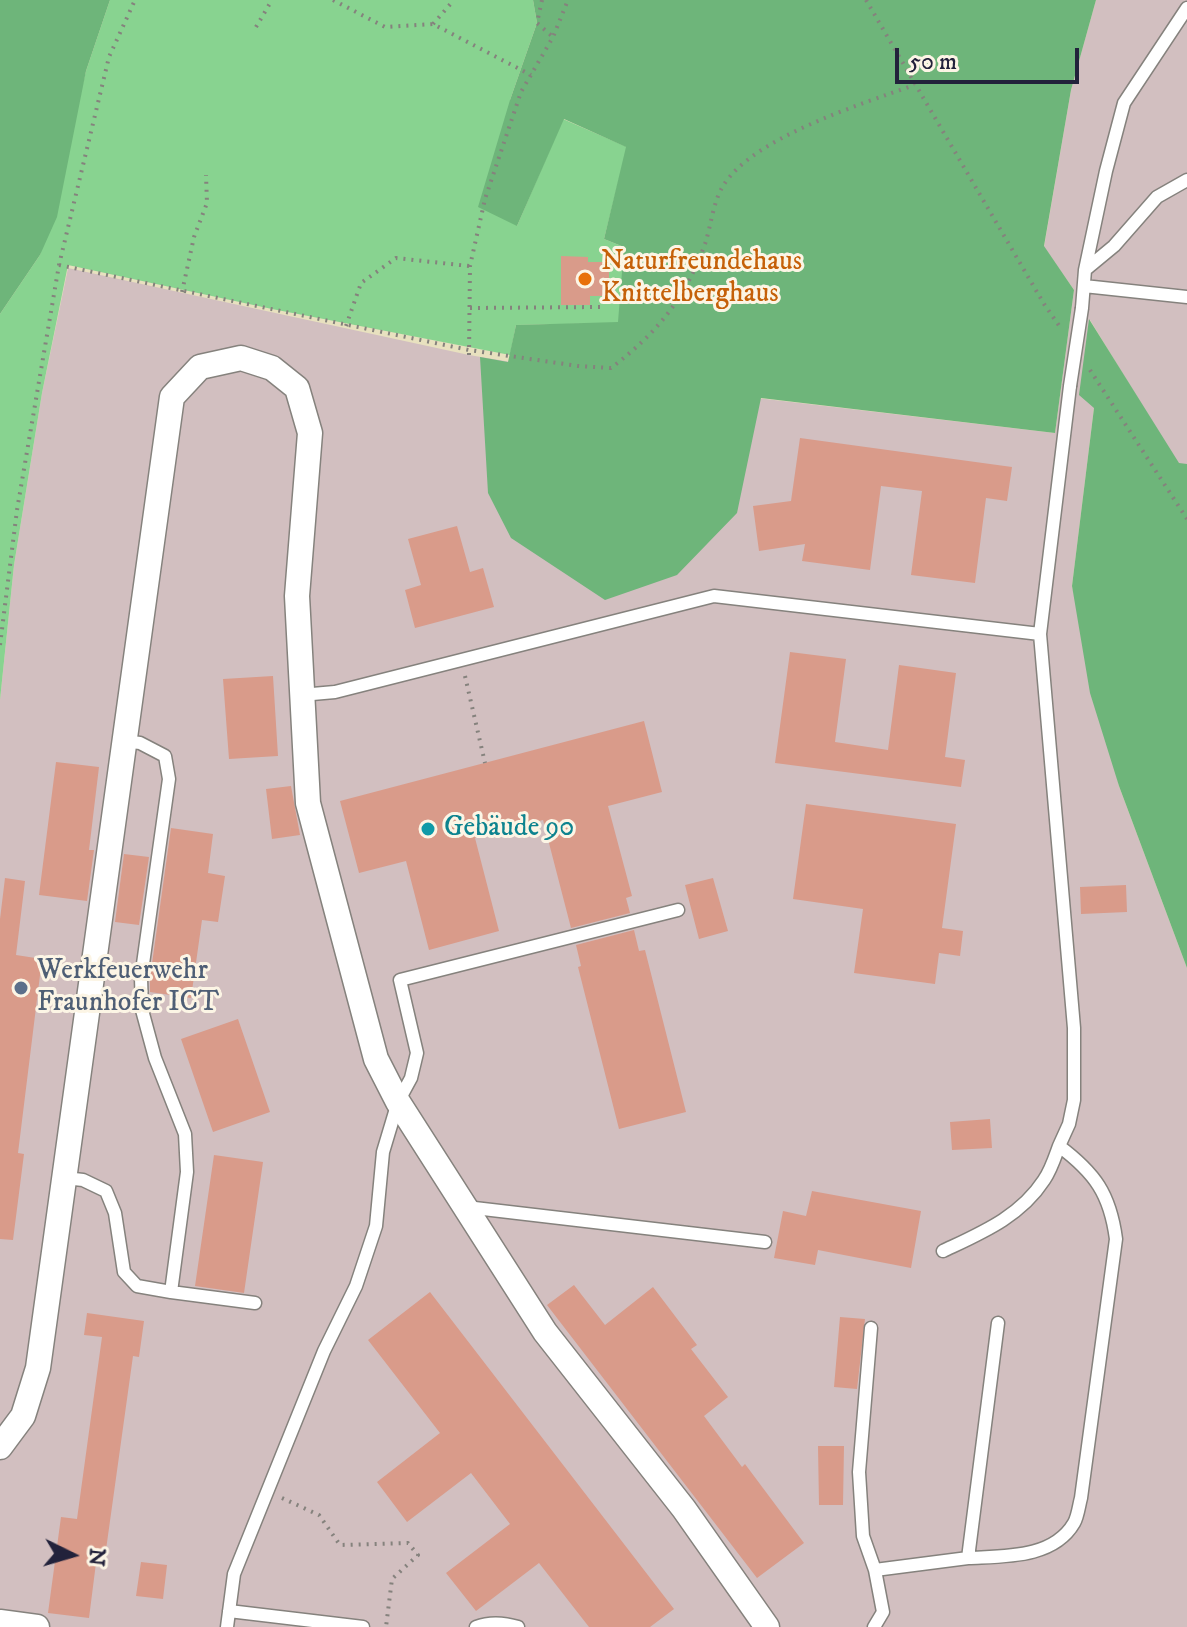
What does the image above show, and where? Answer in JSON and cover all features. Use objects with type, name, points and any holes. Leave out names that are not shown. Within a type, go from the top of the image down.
[{"type":"street","points":[[0,1447],[23,1416],[38,1368],[172,397],[200,367],[241,358],[272,368],[297,388],[310,433],[297,596],[308,803],[376,1059],[398,1102],[545,1332],[684,1509],[767,1627]]},
{"type":"street","points":[[0,1622],[37,1627]]},
{"type":"lane","points":[[943,1251],[995,1226],[1021,1207],[1045,1179],[1069,1124],[1074,1100],[1074,1028],[1040,634],[1085,270],[1106,171],[1124,103],[1187,8]]},
{"type":"lane","points":[[1085,270],[1114,246],[1157,197],[1187,180]]},
{"type":"lane","points":[[1084,286],[1187,297]]},
{"type":"lane","points":[[301,695],[335,692],[714,596],[1040,634]]},
{"type":"lane","points":[[123,741],[140,743],[165,756],[169,779],[141,978],[142,1010],[155,1058],[185,1134],[187,1172],[171,1292]]},
{"type":"lane","points":[[227,1627],[234,1574],[324,1351],[356,1286],[376,1226],[383,1152],[398,1102],[411,1078],[417,1053],[400,980],[678,910]]},
{"type":"lane","points":[[875,1570],[1025,1554],[1054,1543],[1074,1523],[1081,1498],[1116,1239],[1112,1212],[1097,1180],[1059,1146]]},
{"type":"lane","points":[[65,1178],[83,1180],[106,1191],[115,1213],[124,1272],[137,1286],[255,1303]]},
{"type":"lane","points":[[464,1206],[765,1242]]},
{"type":"lane","points":[[968,1558],[998,1323]]},
{"type":"lane","points":[[871,1328],[859,1472],[863,1536],[875,1570],[883,1612],[874,1627]]},
{"type":"lane","points":[[229,1611],[363,1627]]},
{"type":"lane","points":[[476,1627],[484,1624],[518,1627]]},
{"type":"path","points":[[0,645],[17,510],[59,265],[109,57],[135,0]]},
{"type":"path","points":[[256,27],[272,0]]},
{"type":"path","points":[[333,0],[385,27],[433,24],[531,75]]},
{"type":"path","points":[[433,24],[454,0]]},
{"type":"path","points":[[542,0],[537,23],[553,37]]},
{"type":"path","points":[[469,352],[470,266],[485,199],[521,92],[553,37],[568,0]]},
{"type":"path","points":[[866,0],[1044,304],[1065,334]]},
{"type":"path","points":[[59,265],[469,352],[611,368],[640,346],[668,317],[691,279],[721,187],[743,162],[804,126],[914,85]]},
{"type":"path","points":[[182,292],[194,237],[207,203],[206,175]]},
{"type":"path","points":[[346,326],[361,283],[396,258],[470,266]]},
{"type":"path","points":[[470,308],[600,307]]},
{"type":"path","points":[[1084,362],[1187,519]]},
{"type":"path","points":[[462,661],[485,763]]},
{"type":"path","points":[[269,1492],[319,1515],[340,1545],[408,1543],[418,1555],[392,1579],[386,1627]]},
{"type":"shaded area","points":[[1096,0],[1187,0],[1187,479],[1090,320],[1094,408],[1072,586],[1119,786],[1187,968],[1187,1627],[0,1627],[0,700],[14,565],[42,393],[68,268],[469,355],[655,386],[1055,433],[1074,290],[1044,247],[1071,90]]},
{"type":"green space","points":[[0,0],[110,0],[86,71],[57,217],[40,255],[0,314]]},
{"type":"green space","points":[[110,0],[533,0],[537,23],[510,100],[517,226],[563,119],[627,147],[604,239],[624,247],[619,323],[516,325],[510,355],[272,309],[68,265],[42,393],[14,565],[0,700],[0,314],[40,255],[86,71]]},
{"type":"green space","points":[[533,0],[1096,0],[1071,90],[1044,246],[1074,290],[1055,433],[761,398],[737,513],[677,575],[605,600],[511,538],[488,493],[480,357],[508,362],[516,325],[618,322],[624,247],[604,239],[626,147],[564,119],[517,226],[478,207],[537,23]]},
{"type":"green space","points":[[1089,319],[1179,463],[1187,464],[1187,968],[1119,786],[1090,693],[1072,586],[1094,408],[1079,395]]},
{"type":"building","name":"Naturfreundehaus Knittelberghaus","points":[[561,256],[588,257],[588,262],[609,262],[609,296],[590,296],[590,305],[561,305]]},
{"type":"building","points":[[800,438],[1012,467],[1007,501],[986,498],[975,583],[911,575],[922,491],[881,486],[870,570],[802,561],[805,544],[759,551],[753,506],[791,501]]},
{"type":"building","points":[[457,526],[470,572],[483,568],[494,607],[415,628],[405,590],[421,585],[408,539]]},
{"type":"building","points":[[790,652],[846,659],[835,742],[888,750],[899,665],[956,673],[945,757],[965,760],[961,787],[775,763]]},
{"type":"building","points":[[273,676],[278,756],[229,759],[223,679]]},
{"type":"building","name":"Gebäude 90","points":[[644,721],[662,792],[608,806],[632,896],[626,898],[630,913],[571,928],[543,820],[475,838],[499,931],[429,950],[406,861],[359,873],[340,801]]},
{"type":"building","points":[[56,762],[99,767],[89,850],[94,850],[87,901],[39,895]]},
{"type":"building","points":[[291,786],[300,835],[272,839],[266,789]]},
{"type":"building","points":[[806,804],[956,824],[942,928],[963,931],[960,956],[939,953],[935,984],[854,973],[863,909],[793,899]]},
{"type":"building","points":[[171,828],[213,834],[208,873],[225,876],[218,922],[202,920],[191,998],[150,992]]},
{"type":"building","points":[[124,854],[149,857],[139,925],[115,922]]},
{"type":"building","points":[[5,878],[25,881],[16,955],[42,959],[18,1153],[24,1154],[13,1240],[0,1239],[0,919]]},
{"type":"building","points":[[713,878],[728,931],[699,939],[685,885]]},
{"type":"building","points":[[1126,885],[1127,912],[1081,914],[1080,887]]},
{"type":"building","points":[[634,930],[639,951],[645,950],[686,1112],[619,1129],[578,967],[581,966],[576,945]]},
{"type":"building","points":[[238,1019],[270,1112],[213,1132],[181,1039]]},
{"type":"building","points":[[990,1119],[992,1148],[952,1150],[950,1122]]},
{"type":"building","points":[[214,1155],[263,1162],[244,1293],[195,1286]]},
{"type":"building","points":[[812,1191],[921,1211],[911,1268],[818,1250],[815,1265],[774,1258],[783,1211],[806,1216]]},
{"type":"building","points":[[574,1285],[605,1325],[653,1287],[697,1345],[691,1349],[728,1397],[704,1416],[742,1467],[745,1464],[804,1543],[757,1578],[547,1305]]},
{"type":"building","points":[[430,1292],[674,1609],[650,1627],[589,1627],[539,1563],[476,1611],[446,1573],[510,1524],[471,1473],[407,1522],[377,1482],[440,1433],[368,1340]]},
{"type":"building","points":[[87,1313],[144,1321],[139,1357],[133,1356],[104,1564],[96,1563],[89,1618],[48,1613],[61,1517],[77,1519],[102,1337],[84,1335]]},
{"type":"building","points":[[840,1317],[865,1319],[857,1389],[834,1387]]},
{"type":"building","points":[[818,1446],[844,1446],[843,1505],[819,1505]]},
{"type":"building","points":[[141,1562],[167,1565],[163,1599],[136,1596]]},
{"type":"place","name":"Naturfreundehaus Knittelberghaus","points":[[585,279]]},
{"type":"place","name":"Gebäude 90","points":[[428,829]]},
{"type":"place","name":"Werkfeuerwehr Fraunhofer ICT","points":[[21,988]]}]
